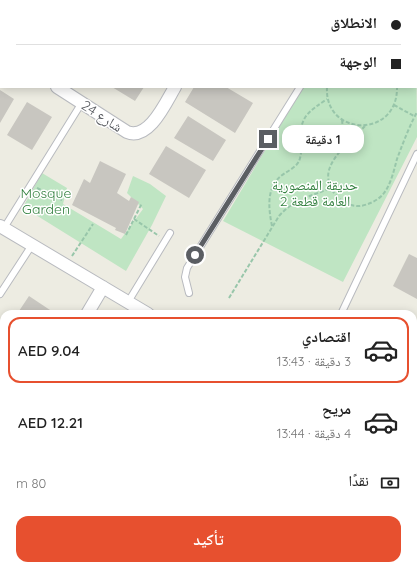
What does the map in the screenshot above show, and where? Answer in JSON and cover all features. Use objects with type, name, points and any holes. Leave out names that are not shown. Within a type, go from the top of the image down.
[{"type":"street","name":"شارع 24","points":[[57,88],[127,132],[135,134],[150,126],[174,88]]},
{"type":"street","points":[[2,227],[141,310]]},
{"type":"street","points":[[89,310],[103,287]]},
{"type":"lane","points":[[189,293],[185,277],[187,268],[299,88]]},
{"type":"lane","points":[[2,227],[81,104]]},
{"type":"lane","points":[[343,310],[417,154]]},
{"type":"lane","points":[[128,302],[170,233]]},
{"type":"lane","points":[[0,294],[32,245]]},
{"type":"path","points":[[327,88],[327,98],[330,107],[342,120],[357,126],[374,124],[390,113],[397,95],[397,88]]},
{"type":"path","points":[[272,227],[269,193],[274,182],[299,161],[301,150],[300,126],[303,119],[327,98]]},
{"type":"path","points":[[394,105],[415,116]]},
{"type":"path","points":[[365,126],[339,152],[328,171],[332,192],[344,202],[360,206],[376,200],[384,193],[390,181],[411,122],[417,112]]},
{"type":"path","points":[[342,120],[345,147]]},
{"type":"path","points":[[30,185],[62,200]]},
{"type":"path","points":[[229,298],[279,216],[291,205],[331,188]]},
{"type":"path","points":[[126,235],[142,203]]},
{"type":"path","points":[[134,219],[166,240]]},
{"type":"path","points":[[66,265],[93,224]]},
{"type":"green space","name":"حديقة المنصورية العامة قطعة 2","points":[[302,88],[417,88],[417,137],[343,282],[223,221]]},
{"type":"green space","name":"Mosque Garden","points":[[42,173],[67,188],[63,204],[121,239],[143,209],[127,193],[133,176],[150,184],[166,196],[152,225],[126,271],[23,207]]},
{"type":"building","points":[[114,88],[143,88],[135,101]]},
{"type":"building","points":[[193,88],[228,88],[253,103],[235,133],[185,102]]},
{"type":"building","points":[[0,90],[14,99],[0,123]]},
{"type":"building","points":[[27,102],[52,117],[32,150],[7,135]]},
{"type":"building","points":[[188,116],[226,140],[213,161],[174,138]]},
{"type":"building","points":[[166,146],[206,170],[189,198],[149,174]]},
{"type":"building","points":[[100,161],[126,174],[117,193],[129,201],[131,197],[139,202],[125,234],[115,230],[116,228],[72,205],[84,179],[90,183]]},
{"type":"building","points":[[409,254],[417,258],[417,299],[393,286]]},
{"type":"building","points":[[29,296],[50,310],[20,310]]},
{"type":"route","points":[[195,255],[268,139]]}]
